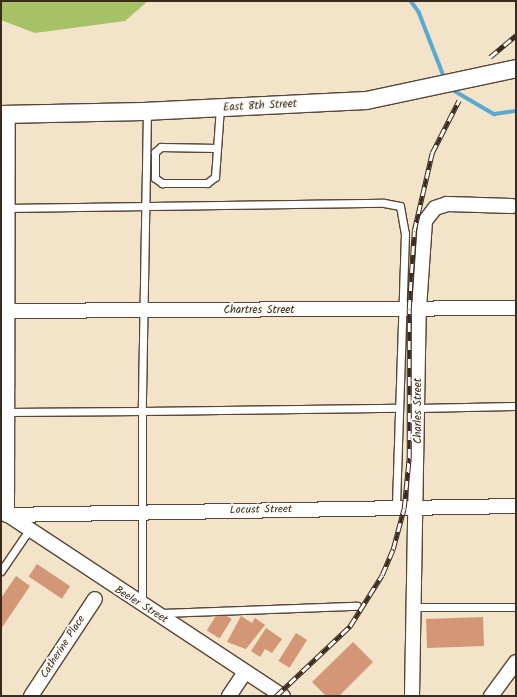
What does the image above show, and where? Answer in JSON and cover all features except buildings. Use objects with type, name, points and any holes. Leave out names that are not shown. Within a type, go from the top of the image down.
[{"type":"street","name":"East 8th Street","points":[[4,114],[147,111],[366,100],[516,68]]},
{"type":"street","points":[[4,114],[4,513]]},
{"type":"street","name":"Charles Street","points":[[412,696],[418,508],[419,309],[425,221],[435,208],[456,203],[512,206]]},
{"type":"street","name":"Chartres Street","points":[[4,311],[516,308]]},
{"type":"street","name":"Locust Street","points":[[4,513],[516,506]]},
{"type":"street","name":"Beeler Street","points":[[4,513],[155,614],[283,696]]},
{"type":"street","name":"Catherine Place","points":[[31,696],[95,599]]},
{"type":"street","points":[[491,696],[516,662]]},
{"type":"street","points":[[229,696],[245,672]]},
{"type":"lane","points":[[217,148],[161,147],[155,152],[155,178],[162,183],[207,183],[215,178],[220,108]]},
{"type":"lane","points":[[142,605],[142,411],[147,111]]},
{"type":"lane","points":[[4,208],[394,203],[400,206],[405,223],[396,508]]},
{"type":"lane","points":[[418,408],[516,406]]},
{"type":"lane","points":[[4,412],[399,408]]},
{"type":"lane","points":[[1,571],[29,530]]},
{"type":"lane","points":[[155,614],[357,606]]},
{"type":"lane","points":[[416,607],[516,607]]},
{"type":"green space","points":[[1,1],[148,1],[125,21],[35,33],[1,20]]},
{"type":"waterway","points":[[411,1],[419,12],[443,74]]},
{"type":"waterway","points":[[453,90],[494,114],[516,111]]},
{"type":"railway","points":[[490,57],[516,35]]},
{"type":"railway","points":[[276,696],[350,626],[382,575],[393,549],[404,508],[409,458],[409,309],[414,231],[432,153],[459,100]]}]
